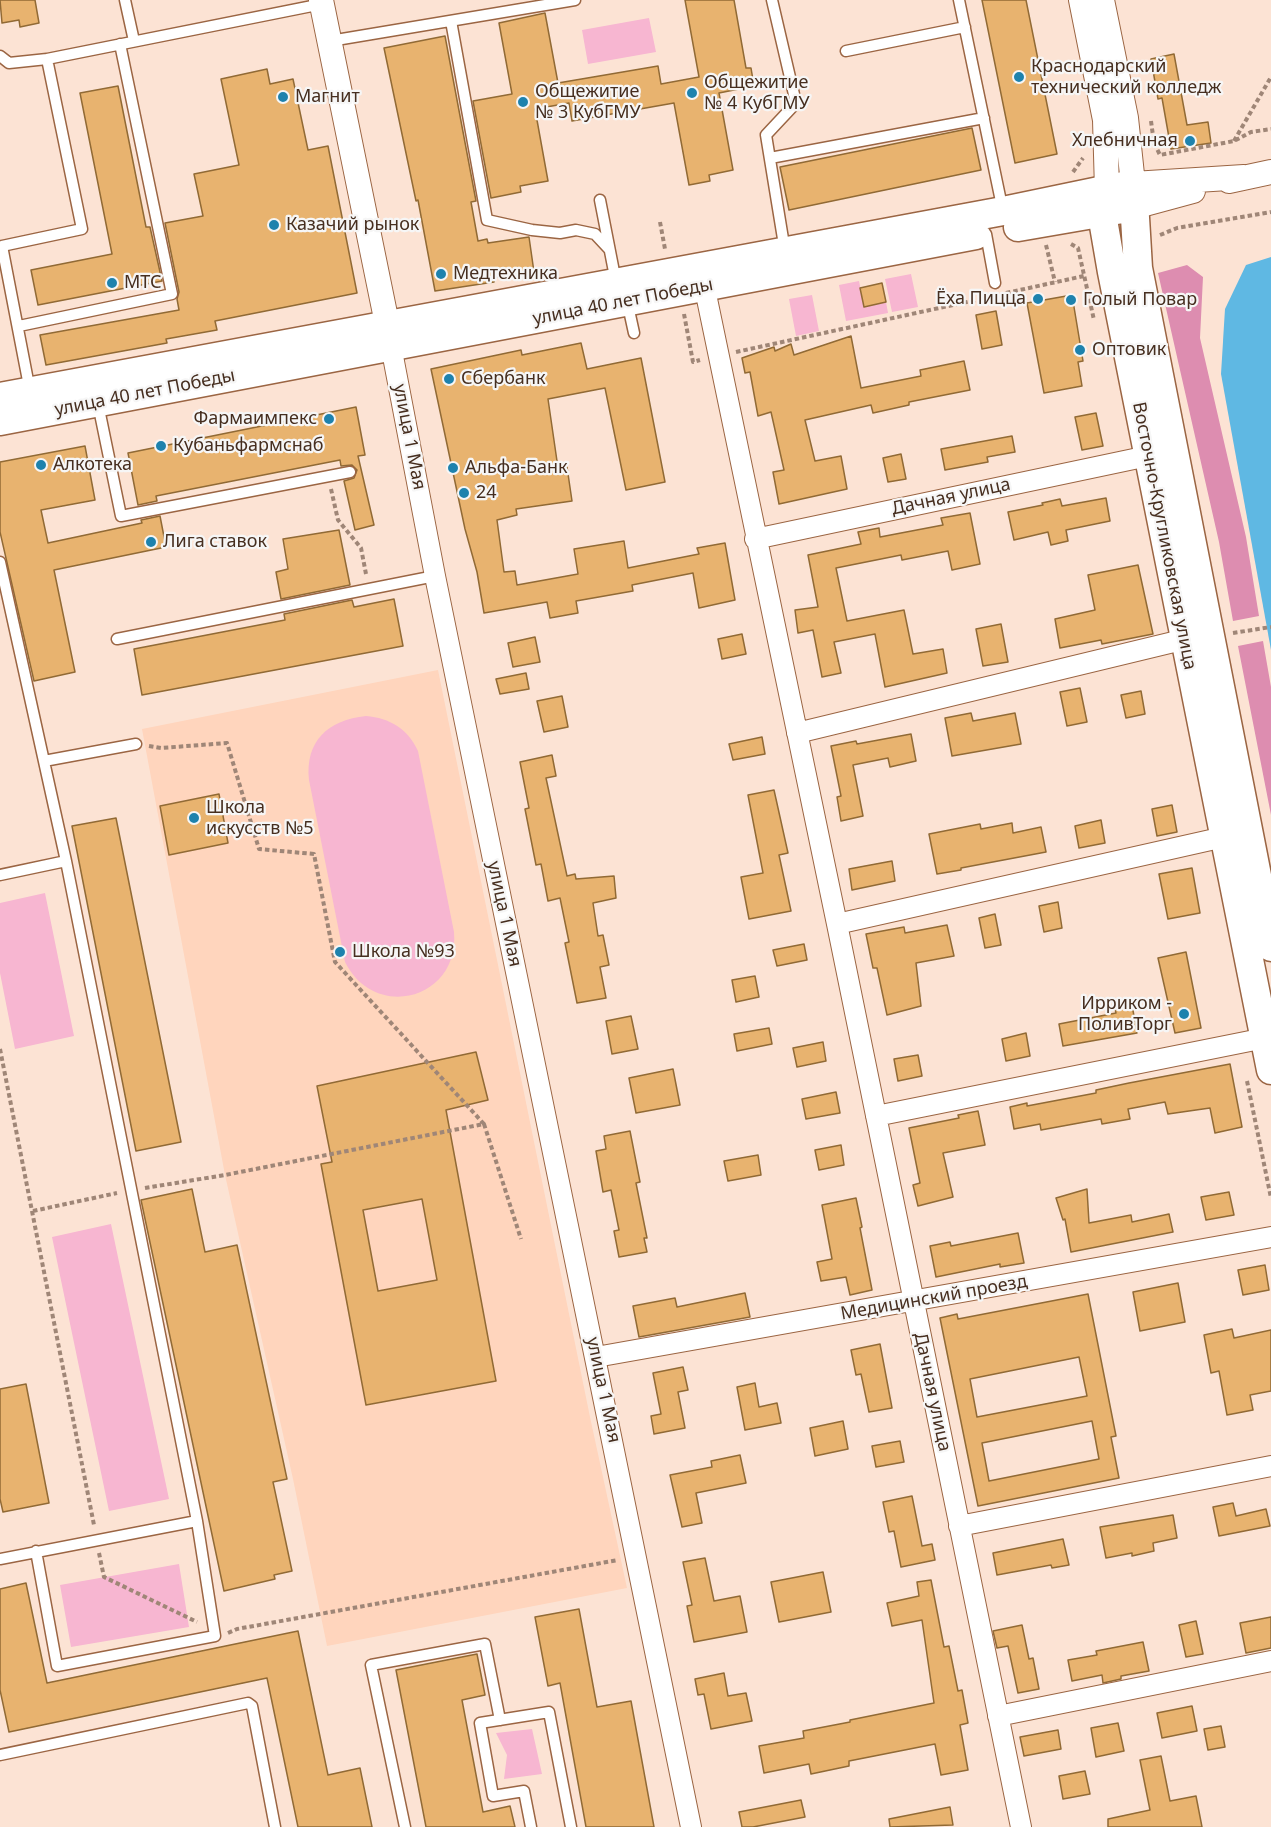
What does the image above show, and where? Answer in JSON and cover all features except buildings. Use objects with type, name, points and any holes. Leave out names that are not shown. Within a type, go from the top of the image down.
[{"type":"main road","points":[[787,262],[1119,199]]},
{"type":"main road","name":"Восточно-Кругликовская улица","points":[[1119,199],[1148,456],[1224,837],[1252,1040],[1271,1070]]},
{"type":"main road","name":"Восточно-Кругликовская улица","points":[[1119,199],[1138,268],[1271,947]]},
{"type":"main road","name":"улица 40 лет Победы","points":[[0,421],[96,390],[787,262]]},
{"type":"main road","name":"улица 40 лет Победы","points":[[0,397],[30,391],[96,390]]},
{"type":"street","name":"Восточно-Кругликовская улица","points":[[1081,0],[1119,199]]},
{"type":"street","name":"Восточно-Кругликовская улица","points":[[1102,0],[1126,118],[1119,199]]},
{"type":"street","name":"улица 1 Мая","points":[[321,2],[389,335],[435,576],[691,1827]]},
{"type":"street","points":[[1119,199],[1271,172]]},
{"type":"street","name":"Дачная улица","points":[[702,276],[1021,1827]]},
{"type":"street","name":"Дачная улица","points":[[755,539],[1148,456]]},
{"type":"street","points":[[797,733],[1186,639]]},
{"type":"street","points":[[837,924],[1224,837]]},
{"type":"street","points":[[876,1116],[1252,1040]]},
{"type":"street","name":"Медицинский проезд","points":[[596,1357],[1271,1237]]},
{"type":"street","points":[[959,1526],[1271,1466]]},
{"type":"street","points":[[999,1716],[1271,1661]]},
{"type":"lane","points":[[125,0],[134,41]]},
{"type":"lane","points":[[330,41],[575,0]]},
{"type":"lane","points":[[772,0],[796,103],[766,135],[787,262]]},
{"type":"lane","points":[[959,0],[984,118],[998,222],[995,283]]},
{"type":"lane","points":[[0,56],[9,63],[47,59],[321,2]]},
{"type":"lane","points":[[451,21],[487,220],[532,230],[560,233],[576,230],[595,234],[609,249]]},
{"type":"lane","points":[[846,51],[965,27]]},
{"type":"lane","points":[[19,326],[172,294],[120,44]]},
{"type":"lane","points":[[30,391],[2,246],[82,229],[47,59]]},
{"type":"lane","points":[[770,158],[984,118]]},
{"type":"lane","points":[[600,200],[609,249],[634,333]]},
{"type":"lane","points":[[96,390],[121,516],[350,472]]},
{"type":"lane","points":[[0,561],[66,861],[132,1190],[197,1521],[215,1636],[57,1666],[36,1551]]},
{"type":"lane","points":[[117,639],[435,576]]},
{"type":"lane","points":[[44,761],[136,744]]},
{"type":"lane","points":[[0,875],[66,861]]},
{"type":"lane","points":[[0,1559],[197,1521]]},
{"type":"lane","points":[[405,1827],[371,1665],[485,1644],[500,1720]]},
{"type":"lane","points":[[0,1755],[248,1703],[252,1706],[274,1827]]},
{"type":"lane","points":[[531,1827],[524,1791],[493,1796],[480,1723],[549,1712],[571,1827]]},
{"type":"path","points":[[1234,141],[1271,77]]},
{"type":"path","points":[[1160,154],[1234,141],[1251,132],[1271,129]]},
{"type":"path","points":[[1156,240],[1161,234],[1177,228],[1271,212]]},
{"type":"path","points":[[660,222],[666,252]]},
{"type":"path","points":[[1044,237],[1055,282]]},
{"type":"path","points":[[683,309],[693,362],[1084,276],[1078,248],[1063,238]]},
{"type":"path","points":[[329,476],[338,520],[361,548],[369,589]]},
{"type":"path","points":[[1224,635],[1271,627]]},
{"type":"path","points":[[136,744],[161,748],[227,743],[259,849],[314,854],[334,962],[484,1124],[521,1239]]},
{"type":"path","points":[[1252,1040],[1271,1198]]},
{"type":"path","points":[[0,1049],[104,1577],[213,1630]]},
{"type":"path","points":[[33,1211],[132,1190],[225,1176],[484,1124]]},
{"type":"path","points":[[228,1638],[223,1636],[237,1629],[637,1557]]},
{"type":"shaded area","points":[[649,18],[656,52],[588,64],[582,30]]},
{"type":"shaded area","points":[[1187,265],[1203,277],[1200,338],[1246,537],[1259,616],[1233,621],[1219,542],[1158,273]]},
{"type":"shaded area","points":[[911,274],[918,307],[892,312],[885,279]]},
{"type":"shaded area","points":[[859,281],[864,306],[886,302],[888,313],[846,321],[839,285]]},
{"type":"shaded area","points":[[812,295],[819,331],[796,336],[789,299]]},
{"type":"shaded area","points":[[1263,641],[1271,687],[1271,815],[1238,646]]},
{"type":"shaded area","name":"Школа №93","points":[[438,670],[627,1588],[327,1646],[293,1479],[225,1175],[142,729]]},
{"type":"shaded area","points":[[366,716],[383,719],[397,726],[409,737],[418,751],[454,932],[452,955],[444,973],[430,987],[413,995],[394,997],[376,992],[359,981],[345,962],[309,780],[311,754],[322,735],[340,722]]},
{"type":"shaded area","points":[[45,893],[74,1036],[15,1049],[0,973],[0,903]]},
{"type":"shaded area","points":[[111,1224],[169,1499],[109,1511],[52,1237]]},
{"type":"shaded area","points":[[179,1564],[189,1627],[71,1647],[60,1585]]},
{"type":"shaded area","points":[[532,1729],[542,1774],[504,1779],[507,1755],[496,1733]]},
{"type":"water","points":[[1271,257],[1271,650],[1221,374],[1225,309],[1246,265]]},
{"type":"place","name":"Краснодарский технический колледж","points":[[1019,77]]},
{"type":"place","name":"Общежитие № 4 КубГМУ","points":[[692,93]]},
{"type":"place","name":"Магнит","points":[[283,97]]},
{"type":"place","name":"Общежитие № 3 КубГМУ","points":[[523,102]]},
{"type":"place","name":"Хлебничная","points":[[1190,141]]},
{"type":"place","name":"Казачий рынок","points":[[274,225]]},
{"type":"place","name":"Медтехника","points":[[441,274]]},
{"type":"place","name":"МТС","points":[[112,283]]},
{"type":"place","name":"Ёха Пицца","points":[[1038,299]]},
{"type":"place","name":"Голый Повар","points":[[1071,300]]},
{"type":"place","name":"Оптовик","points":[[1080,350]]},
{"type":"place","name":"Сбербанк","points":[[449,379]]},
{"type":"place","name":"Фармаимпекс","points":[[329,419]]},
{"type":"place","name":"Кубаньфармснаб","points":[[161,446]]},
{"type":"place","name":"Алкотека","points":[[41,465]]},
{"type":"place","name":"Альфа-Банк","points":[[453,468]]},
{"type":"place","name":"24","points":[[464,493]]},
{"type":"place","name":"Лига ставок","points":[[151,542]]},
{"type":"place","name":"Школа искусств №5","points":[[194,818]]},
{"type":"place","name":"Школа №93","points":[[340,952]]},
{"type":"place","name":"Ирриком - ПоливТорг","points":[[1184,1014]]}]
